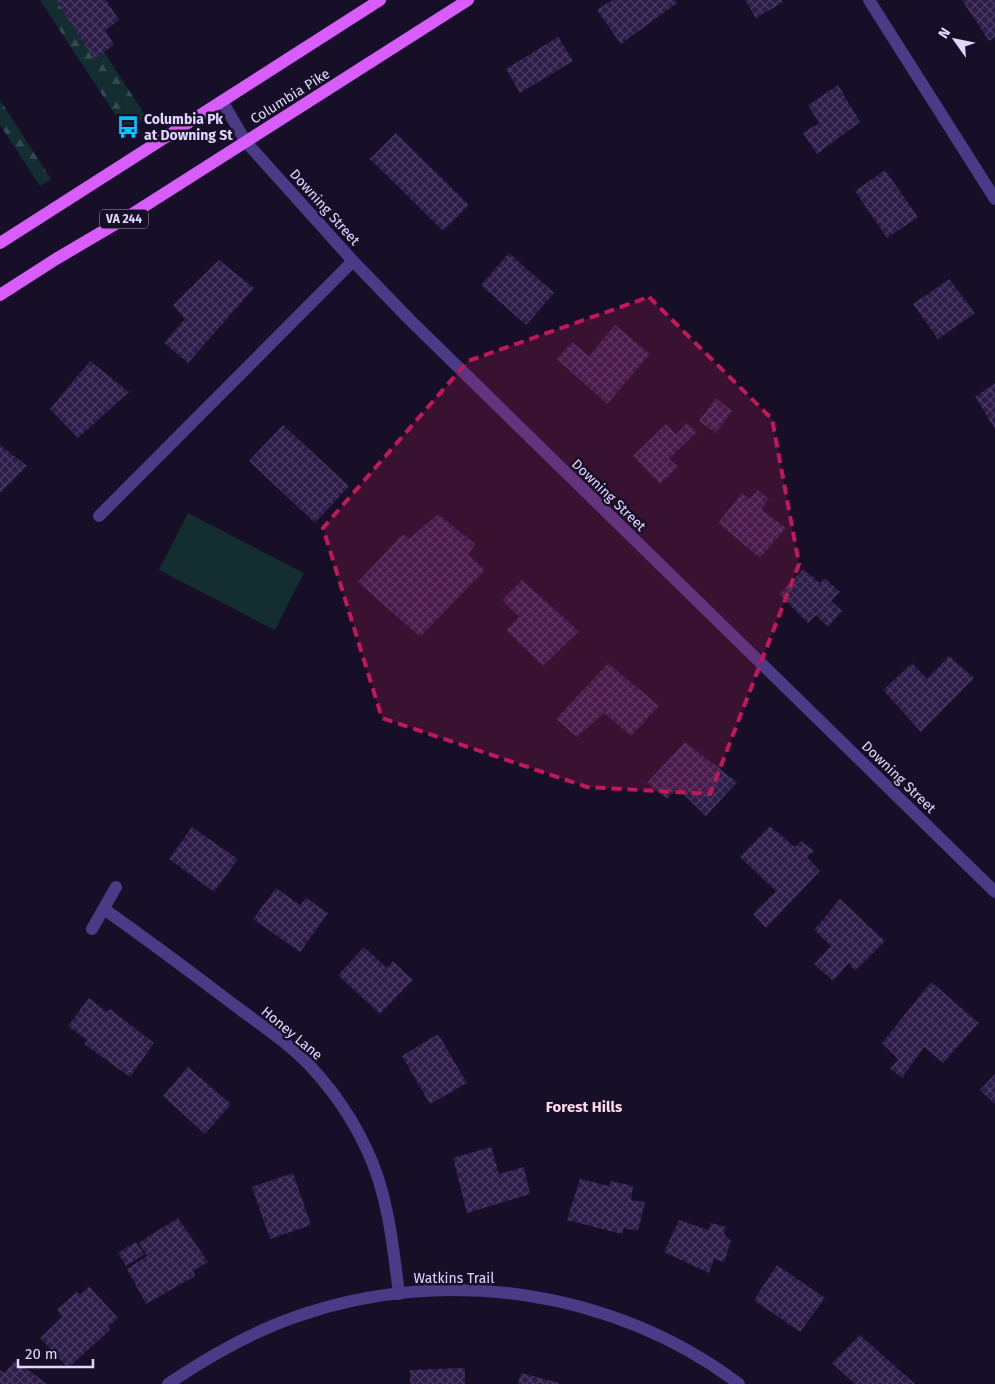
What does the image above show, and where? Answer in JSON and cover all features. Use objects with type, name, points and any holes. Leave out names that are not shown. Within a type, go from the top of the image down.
[{"type":"main road","points":[[0,242],[380,0]]},
{"type":"main road","name":"Columbia Pike","points":[[0,295],[246,142],[468,0]]},
{"type":"street","points":[[869,0],[995,199]]},
{"type":"street","name":"Downing Street","points":[[222,101],[246,142],[409,320],[995,892]]},
{"type":"street","points":[[99,516],[353,261]]},
{"type":"street","points":[[92,929],[116,887]]},
{"type":"street","name":"Honey Lane","points":[[104,909],[285,1043],[318,1075],[346,1112],[367,1150],[380,1186],[392,1239],[399,1294]]},
{"type":"street","name":"Watkins Trail","points":[[168,1384],[214,1354],[249,1336],[297,1316],[344,1303],[399,1294],[447,1290],[522,1294],[576,1306],[624,1321],[677,1345],[724,1372],[739,1384]]},
{"type":"highlighted area","points":[[649,297],[772,419],[799,564],[710,794],[587,787],[382,718],[323,528],[468,361]]},
{"type":"green space","points":[[40,0],[70,0],[147,118],[126,131]]},
{"type":"green space","points":[[0,100],[51,179],[40,186],[0,125]]},
{"type":"green space","points":[[188,513],[304,573],[275,630],[159,570]]},
{"type":"building","points":[[56,0],[106,0],[119,20],[105,30],[114,45],[94,59]]},
{"type":"building","points":[[612,0],[675,0],[677,3],[621,44],[597,10]]},
{"type":"building","points":[[745,0],[781,0],[783,2],[756,18]]},
{"type":"building","points":[[962,0],[995,0],[995,37],[989,41]]},
{"type":"building","points":[[558,37],[573,61],[520,93],[506,69]]},
{"type":"building","points":[[838,85],[860,122],[817,154],[803,133],[819,123],[808,105]]},
{"type":"building","points":[[396,133],[469,205],[443,231],[370,159]]},
{"type":"building","points":[[885,170],[918,217],[887,238],[855,191]]},
{"type":"building","points":[[509,253],[554,293],[526,325],[481,285]]},
{"type":"building","points":[[219,260],[254,288],[188,363],[164,343],[185,319],[173,305]]},
{"type":"building","points":[[949,279],[975,313],[938,339],[913,304]]},
{"type":"building","points":[[615,325],[650,354],[607,404],[557,359],[572,342],[589,356]]},
{"type":"building","points":[[90,361],[129,392],[78,438],[50,409]]},
{"type":"building","points":[[995,383],[995,429],[975,397]]},
{"type":"building","points":[[716,398],[732,411],[716,433],[699,421]]},
{"type":"building","points":[[687,423],[697,432],[669,459],[678,467],[660,484],[633,456],[666,424],[676,434]]},
{"type":"building","points":[[283,425],[349,486],[315,523],[249,461]]},
{"type":"building","points":[[0,445],[27,466],[0,493]]},
{"type":"building","points":[[758,490],[769,499],[761,509],[786,528],[760,558],[718,523],[742,493],[749,499]]},
{"type":"building","points":[[438,514],[475,544],[468,554],[485,570],[420,637],[358,582],[403,534],[409,539]]},
{"type":"building","points":[[803,569],[820,583],[825,578],[840,592],[831,601],[842,611],[828,627],[816,615],[808,623],[779,594]]},
{"type":"building","points":[[522,580],[579,631],[543,666],[506,630],[519,617],[502,600]]},
{"type":"building","points":[[949,656],[974,678],[921,732],[883,690],[912,663],[927,679]]},
{"type":"building","points":[[608,663],[659,706],[631,736],[604,713],[577,737],[556,719]]},
{"type":"building","points":[[685,742],[737,782],[706,816],[677,788],[667,799],[647,783]]},
{"type":"building","points":[[770,826],[795,847],[801,841],[814,851],[807,857],[820,871],[766,928],[753,914],[776,891],[740,857]]},
{"type":"building","points":[[192,827],[238,859],[214,892],[169,859]]},
{"type":"building","points":[[276,888],[300,905],[306,898],[328,913],[300,952],[253,919]]},
{"type":"building","points":[[840,899],[885,941],[855,971],[849,963],[833,981],[814,964],[831,946],[814,930]]},
{"type":"building","points":[[364,947],[387,968],[393,961],[413,980],[380,1014],[338,975]]},
{"type":"building","points":[[931,982],[979,1023],[943,1063],[924,1047],[902,1078],[890,1069],[898,1059],[882,1043]]},
{"type":"building","points":[[89,998],[107,1012],[110,1009],[154,1043],[130,1077],[84,1044],[87,1040],[68,1026]]},
{"type":"building","points":[[438,1034],[467,1083],[430,1104],[402,1056]]},
{"type":"building","points":[[188,1067],[231,1104],[205,1134],[163,1096]]},
{"type":"building","points":[[995,1074],[995,1104],[980,1090]]},
{"type":"building","points":[[491,1147],[499,1174],[524,1167],[530,1194],[467,1213],[453,1158]]},
{"type":"building","points":[[293,1173],[311,1225],[270,1239],[252,1187]]},
{"type":"building","points":[[580,1179],[609,1186],[611,1181],[633,1186],[631,1200],[645,1202],[638,1231],[624,1228],[622,1234],[567,1220]]},
{"type":"building","points":[[178,1218],[208,1262],[193,1271],[195,1276],[146,1304],[127,1269],[147,1256],[138,1243]]},
{"type":"building","points":[[679,1220],[709,1230],[711,1223],[726,1227],[724,1234],[731,1241],[724,1262],[714,1259],[709,1273],[664,1252]]},
{"type":"building","points":[[136,1242],[144,1255],[126,1266],[118,1253]]},
{"type":"building","points":[[777,1265],[825,1298],[800,1332],[754,1300]]},
{"type":"building","points":[[89,1286],[118,1318],[108,1327],[110,1330],[68,1368],[40,1338],[62,1317],[57,1309],[77,1292],[80,1295]]},
{"type":"building","points":[[860,1335],[915,1384],[855,1384],[832,1363]]},
{"type":"building","points":[[15,1361],[47,1384],[0,1384],[0,1370],[4,1373]]},
{"type":"building","points":[[465,1368],[465,1384],[410,1384],[410,1370]]},
{"type":"building","points":[[521,1373],[559,1383],[559,1384],[518,1384]]},
{"type":"place","name":"Columbia Pk at Downing St","points":[[128,127]]},
{"type":"district","name":"Forest Hills","points":[[584,1107]]}]
